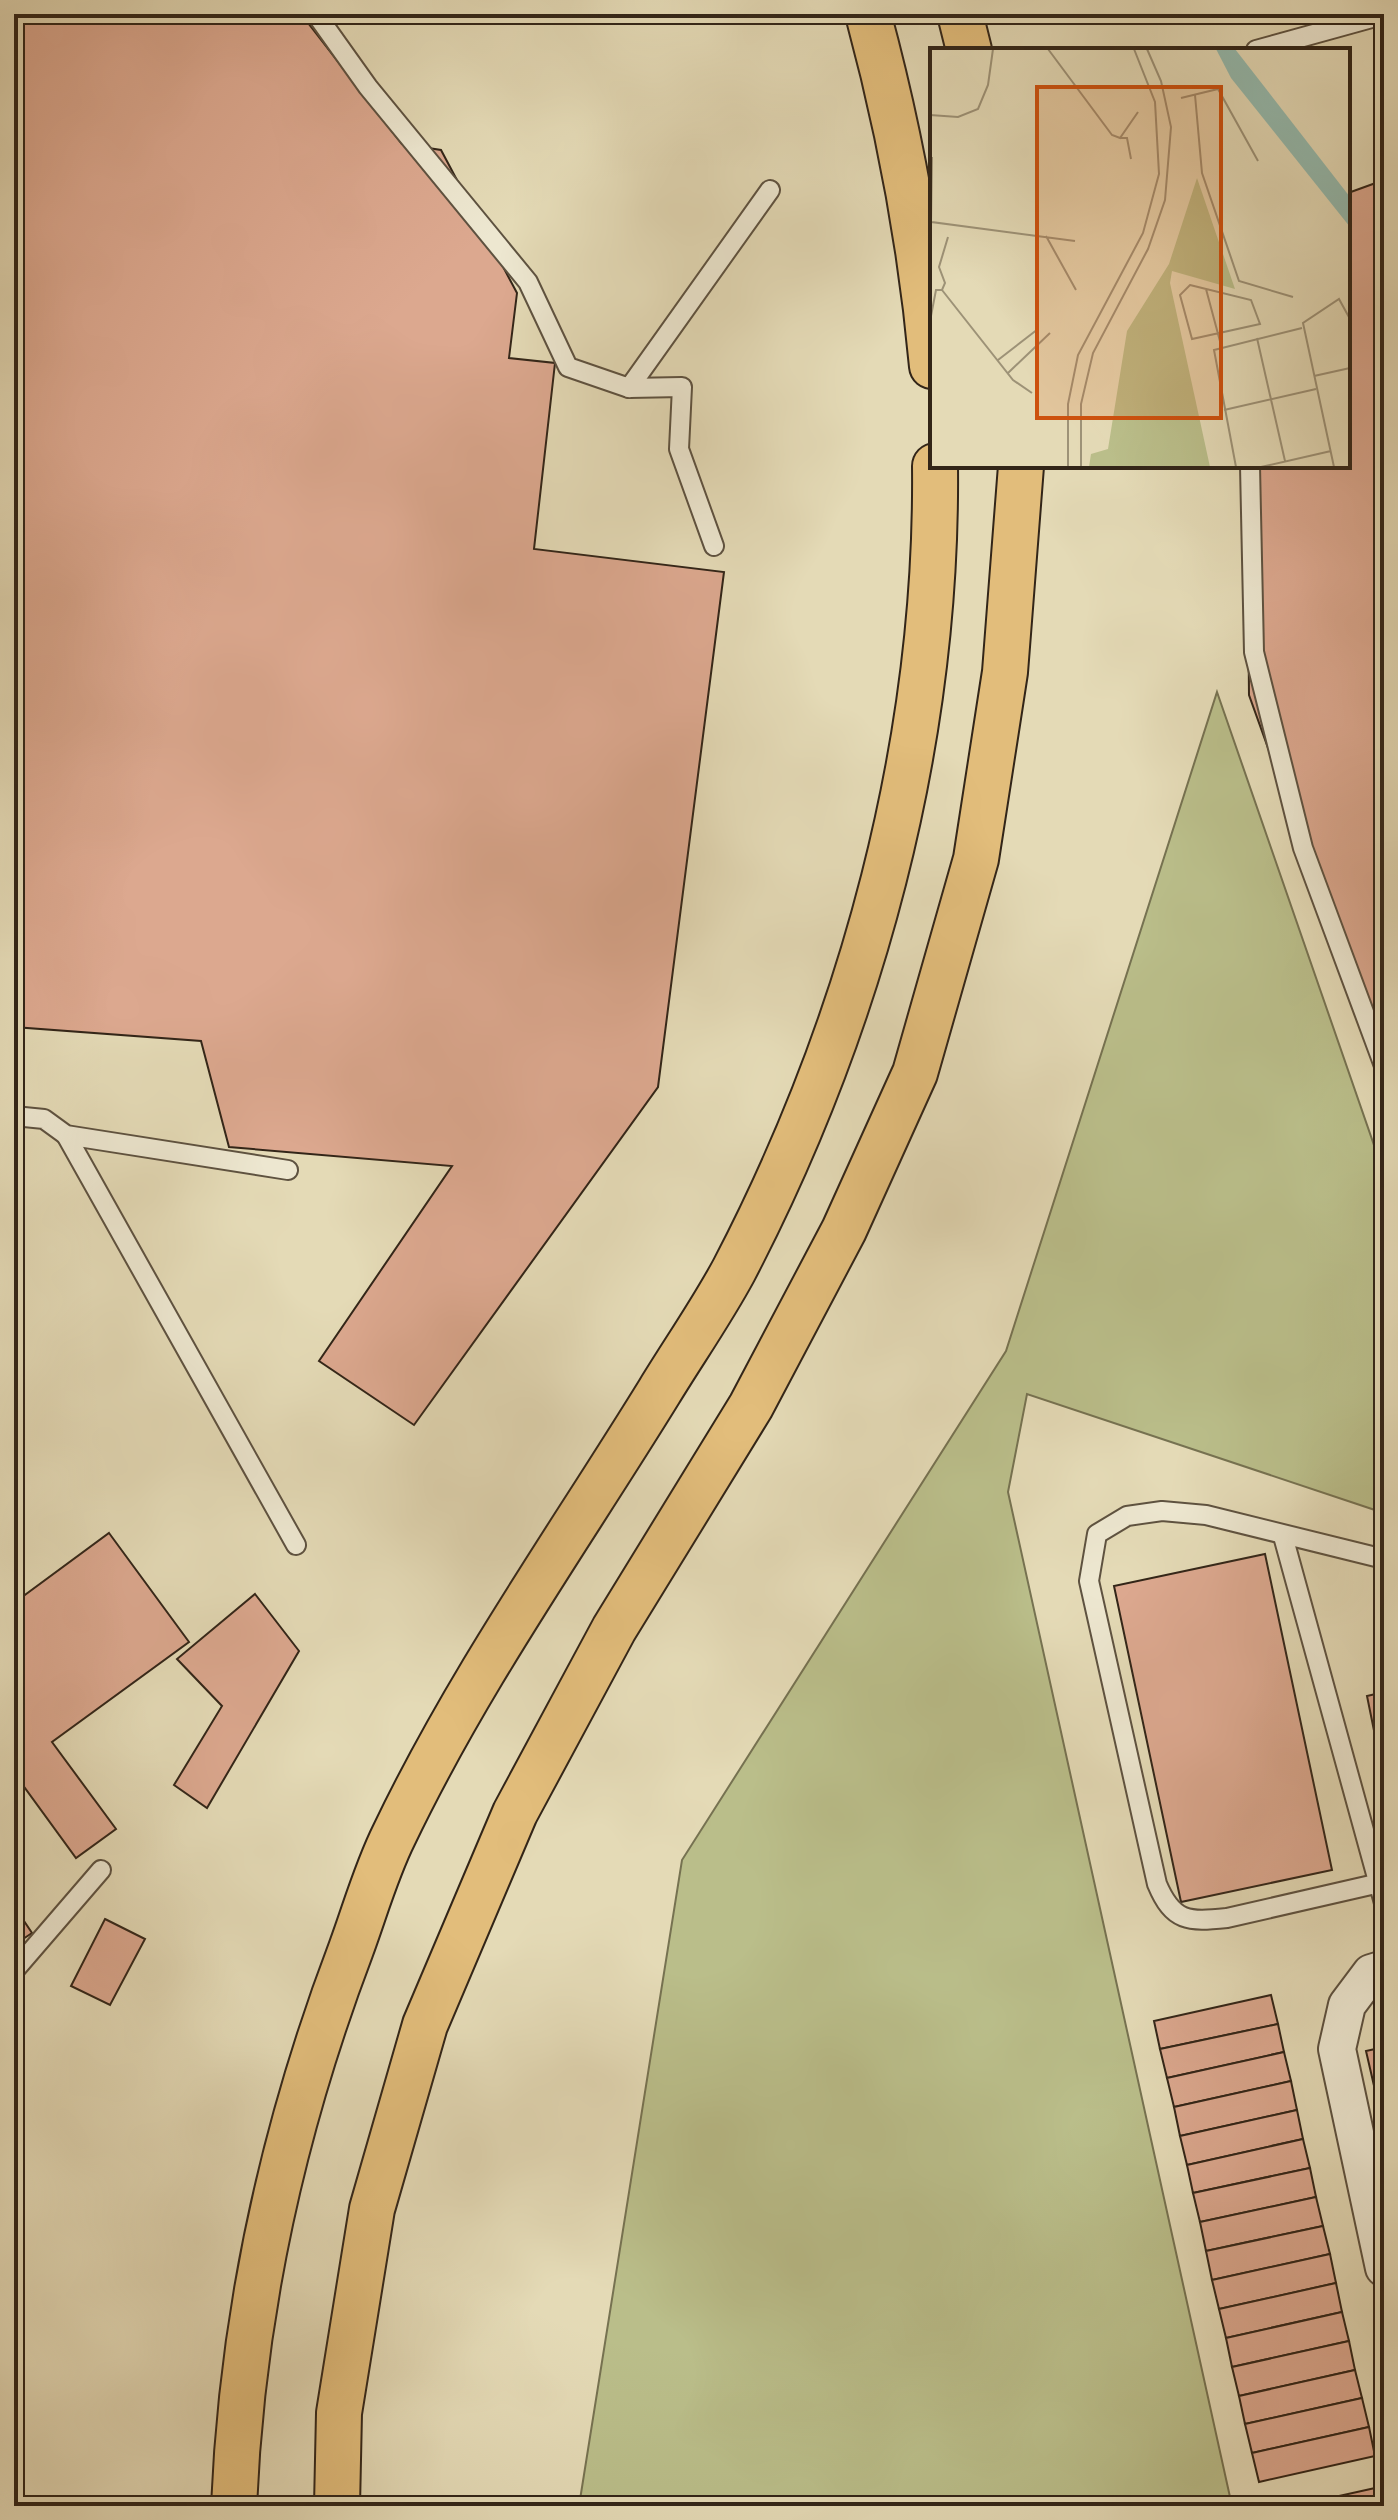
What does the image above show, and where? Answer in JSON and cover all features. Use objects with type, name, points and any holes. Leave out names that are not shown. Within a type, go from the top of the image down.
[{"type":"highway","points":[[868,14],[895,112],[923,260],[930,342]]},
{"type":"highway","points":[[960,14],[968,48]]},
{"type":"highway","points":[[234,2506],[238,2415],[269,2215],[316,2041],[393,1837],[495,1651],[732,1273],[808,1113],[859,965],[897,823],[925,661],[935,519],[935,468]]},
{"type":"highway","points":[[337,2506],[339,2413],[372,2209],[425,2025],[515,1813],[614,1629],[751,1406],[844,1230],[915,1073],[976,859],[1005,672],[1021,468]]},
{"type":"street","points":[[1384,1969],[1371,1973],[1347,2005],[1337,2049],[1384,2268]]},
{"type":"lane","points":[[316,14],[368,87],[528,282],[568,367],[629,388],[682,387],[679,449],[714,546]]},
{"type":"lane","points":[[1263,48],[1379,16],[1384,22]]},
{"type":"lane","points":[[629,388],[770,190]]},
{"type":"lane","points":[[1250,468],[1254,652],[1303,848],[1384,1066]]},
{"type":"lane","points":[[14,1116],[44,1119],[66,1135],[296,1545]]},
{"type":"lane","points":[[66,1135],[288,1170]]},
{"type":"lane","points":[[1381,1883],[1201,1921],[1178,1916],[1165,1902],[1157,1884],[1089,1581],[1097,1534],[1127,1516],[1162,1511],[1206,1515],[1384,1559]]},
{"type":"lane","points":[[1283,1536],[1381,1883],[1384,1903]]},
{"type":"lane","points":[[14,1971],[101,1870]]},
{"type":"green space","points":[[1217,692],[1384,1174],[1384,1513],[1027,1394],[1008,1492],[1232,2506],[579,2506],[682,1860],[1006,1351]]},
{"type":"building","points":[[14,14],[301,14],[402,144],[441,150],[517,293],[509,358],[555,363],[534,549],[724,572],[658,1087],[414,1425],[319,1361],[452,1166],[229,1147],[201,1041],[14,1027]]},
{"type":"building","points":[[1384,180],[1384,1071],[1249,695],[1247,468],[1350,468],[1350,192]]},
{"type":"building","points":[[109,1533],[189,1642],[52,1742],[116,1829],[76,1858],[14,1773],[14,1603]]},
{"type":"building","points":[[1265,1554],[1332,1870],[1181,1902],[1114,1586]]},
{"type":"building","points":[[255,1594],[299,1651],[207,1808],[174,1785],[222,1706],[177,1659]]},
{"type":"building","points":[[1384,1692],[1384,1780],[1367,1696]]},
{"type":"building","points":[[14,1906],[32,1933],[14,1945]]},
{"type":"building","points":[[105,1919],[145,1939],[110,2005],[71,1986]]},
{"type":"building","points":[[1271,1995],[1278,2024],[1160,2049],[1154,2021]]},
{"type":"building","points":[[1278,2024],[1284,2052],[1167,2078],[1160,2049]]},
{"type":"building","points":[[1384,2047],[1384,2088],[1375,2090],[1366,2051]]},
{"type":"building","points":[[1284,2052],[1291,2081],[1174,2107],[1167,2078]]},
{"type":"building","points":[[1291,2081],[1297,2110],[1180,2136],[1174,2107]]},
{"type":"building","points":[[1384,2088],[1384,2128],[1375,2090]]},
{"type":"building","points":[[1297,2110],[1303,2139],[1187,2165],[1180,2136]]},
{"type":"building","points":[[1303,2139],[1310,2168],[1193,2193],[1187,2165]]},
{"type":"building","points":[[1310,2168],[1316,2197],[1200,2222],[1193,2193]]},
{"type":"building","points":[[1316,2197],[1323,2226],[1206,2251],[1200,2222]]},
{"type":"building","points":[[1323,2226],[1330,2254],[1212,2280],[1206,2251]]},
{"type":"building","points":[[1330,2254],[1336,2283],[1219,2309],[1212,2280]]},
{"type":"building","points":[[1336,2283],[1342,2312],[1226,2338],[1219,2309]]},
{"type":"building","points":[[1342,2312],[1349,2341],[1232,2367],[1226,2338]]},
{"type":"building","points":[[1349,2341],[1355,2370],[1239,2396],[1232,2367]]},
{"type":"building","points":[[1355,2370],[1362,2398],[1245,2424],[1239,2396]]},
{"type":"building","points":[[1362,2398],[1369,2427],[1252,2453],[1245,2424]]},
{"type":"building","points":[[1369,2427],[1375,2456],[1259,2482],[1252,2453]]},
{"type":"building","points":[[1384,2486],[1384,2506],[1294,2506]]}]
